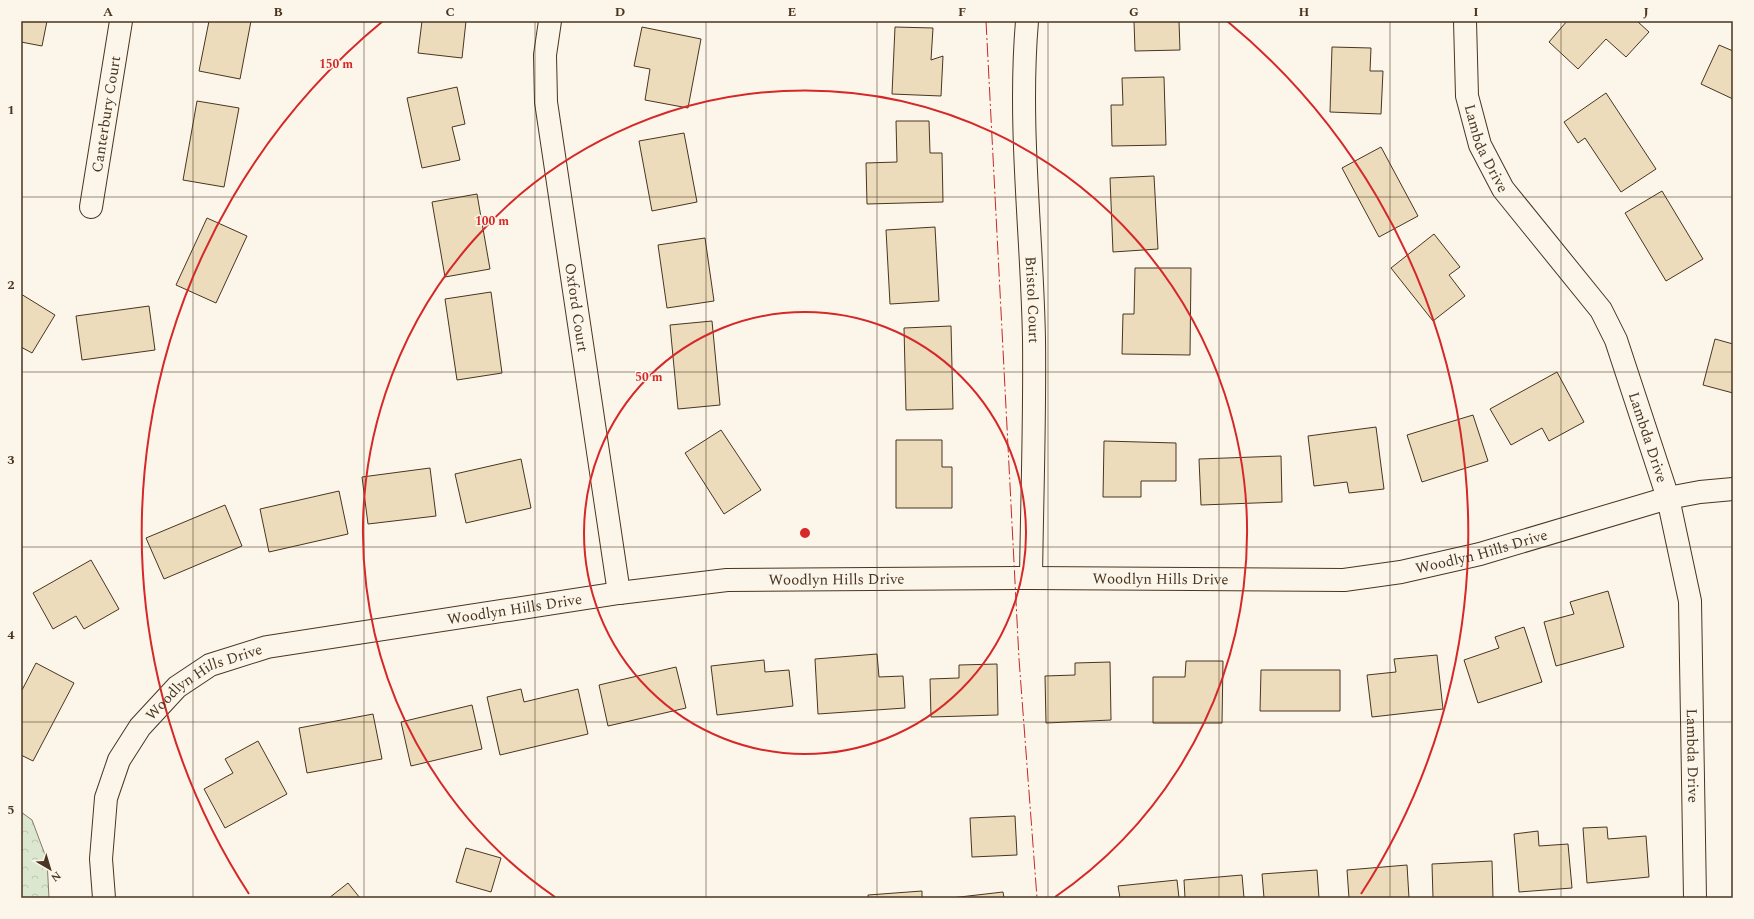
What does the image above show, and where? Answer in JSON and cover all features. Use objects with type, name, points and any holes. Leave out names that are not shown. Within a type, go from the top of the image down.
[{"type":"street","name":"Canterbury Court","points":[[91,207],[121,21]]},
{"type":"street","name":"Oxford Court","points":[[550,21],[545,55],[546,102],[619,593]]},
{"type":"street","name":"Bristol Court","points":[[1027,21],[1024,106],[1034,339],[1031,578]]},
{"type":"street","name":"Lambda Drive","points":[[1465,21],[1466,96],[1480,145],[1503,189],[1601,310],[1616,340],[1668,498],[1690,601],[1695,898]]},
{"type":"street","name":"Woodlyn Hills Drive","points":[[104,898],[101,859],[106,798],[119,760],[140,727],[177,687],[210,664],[266,647],[619,593],[727,580],[1031,578],[1344,580],[1401,572],[1480,554],[1668,498],[1700,492],[1733,489]]},
{"type":"green space","points":[[21,812],[32,820],[47,860],[49,898],[21,898]]},
{"type":"building","points":[[21,21],[47,21],[42,46],[21,42]]},
{"type":"building","points":[[209,21],[251,21],[240,79],[199,71]]},
{"type":"building","points":[[422,21],[466,21],[462,58],[418,53]]},
{"type":"building","points":[[1134,21],[1179,21],[1180,50],[1135,51]]},
{"type":"building","points":[[1567,21],[1637,21],[1649,32],[1626,57],[1606,39],[1578,69],[1549,42]]},
{"type":"building","points":[[642,27],[701,39],[688,108],[645,100],[650,69],[634,66]]},
{"type":"building","points":[[895,27],[933,28],[931,60],[943,56],[941,96],[892,94]]},
{"type":"building","points":[[1719,45],[1733,51],[1733,99],[1701,84]]},
{"type":"building","points":[[1332,47],[1371,48],[1370,71],[1383,71],[1381,114],[1330,112]]},
{"type":"building","points":[[1164,77],[1166,145],[1112,146],[1111,105],[1123,105],[1122,78]]},
{"type":"building","points":[[457,87],[465,124],[452,127],[460,160],[422,168],[407,98]]},
{"type":"building","points":[[1606,93],[1656,169],[1621,192],[1585,138],[1578,143],[1564,122]]},
{"type":"building","points":[[197,101],[239,108],[224,187],[183,180]]},
{"type":"building","points":[[896,121],[929,121],[930,153],[942,153],[943,202],[867,204],[866,163],[897,162]]},
{"type":"building","points":[[684,133],[697,202],[652,211],[639,141]]},
{"type":"building","points":[[1381,147],[1418,216],[1379,237],[1342,168]]},
{"type":"building","points":[[1154,176],[1158,249],[1113,252],[1110,178]]},
{"type":"building","points":[[1662,191],[1703,259],[1666,281],[1625,213]]},
{"type":"building","points":[[477,194],[490,269],[445,277],[432,202]]},
{"type":"building","points":[[207,218],[247,236],[216,303],[176,285]]},
{"type":"building","points":[[935,227],[939,301],[890,304],[886,230]]},
{"type":"building","points":[[1434,234],[1460,267],[1449,275],[1465,296],[1433,321],[1391,268]]},
{"type":"building","points":[[705,238],[714,301],[667,308],[658,245]]},
{"type":"building","points":[[1135,268],[1191,268],[1190,355],[1122,354],[1123,314],[1134,314]]},
{"type":"building","points":[[491,292],[502,373],[457,380],[445,299]]},
{"type":"building","points":[[21,294],[55,315],[32,353],[21,347]]},
{"type":"building","points":[[149,306],[155,350],[82,360],[76,316]]},
{"type":"building","points":[[712,321],[720,405],[678,409],[670,325]]},
{"type":"building","points":[[951,326],[953,409],[906,410],[904,328]]},
{"type":"building","points":[[1715,339],[1733,344],[1733,393],[1703,385]]},
{"type":"building","points":[[1557,372],[1584,422],[1549,441],[1542,428],[1511,445],[1490,409]]},
{"type":"building","points":[[1473,415],[1488,461],[1422,482],[1407,435]]},
{"type":"building","points":[[1376,427],[1384,489],[1349,493],[1347,482],[1314,486],[1308,436]]},
{"type":"building","points":[[721,430],[761,490],[724,514],[685,453]]},
{"type":"building","points":[[896,440],[942,440],[942,467],[952,467],[952,508],[896,508]]},
{"type":"building","points":[[1104,441],[1176,443],[1176,481],[1141,481],[1141,497],[1103,497]]},
{"type":"building","points":[[1281,456],[1282,502],[1201,505],[1199,459]]},
{"type":"building","points":[[521,459],[531,508],[466,523],[455,474]]},
{"type":"building","points":[[430,468],[436,516],[368,524],[362,477]]},
{"type":"building","points":[[339,491],[348,534],[269,552],[260,509]]},
{"type":"building","points":[[225,505],[242,546],[164,579],[146,538]]},
{"type":"building","points":[[91,560],[119,609],[84,629],[76,616],[53,629],[33,593]]},
{"type":"building","points":[[1608,591],[1624,647],[1556,666],[1544,622],[1574,614],[1570,602]]},
{"type":"building","points":[[1524,627],[1542,682],[1478,703],[1464,660],[1499,648],[1495,637]]},
{"type":"building","points":[[877,654],[879,677],[903,676],[905,708],[818,714],[815,659]]},
{"type":"building","points":[[1437,655],[1443,709],[1372,717],[1367,675],[1396,672],[1394,659]]},
{"type":"building","points":[[764,660],[765,672],[789,670],[793,706],[717,715],[711,666]]},
{"type":"building","points":[[1186,661],[1223,661],[1222,723],[1153,723],[1153,677],[1185,677]]},
{"type":"building","points":[[1110,662],[1111,720],[1046,723],[1045,676],[1075,675],[1075,663]]},
{"type":"building","points":[[36,663],[74,683],[33,761],[21,755],[21,692]]},
{"type":"building","points":[[997,664],[998,715],[931,717],[930,679],[959,678],[959,665]]},
{"type":"building","points":[[676,667],[686,708],[608,726],[599,685]]},
{"type":"building","points":[[1261,670],[1340,670],[1340,711],[1260,711]]},
{"type":"building","points":[[521,689],[524,702],[578,689],[588,734],[500,755],[487,697]]},
{"type":"building","points":[[472,705],[482,749],[411,766],[401,722]]},
{"type":"building","points":[[373,714],[382,759],[307,773],[299,728]]},
{"type":"building","points":[[258,741],[287,794],[225,828],[204,789],[233,773],[225,759]]},
{"type":"building","points":[[1015,816],[1017,855],[972,857],[970,818]]},
{"type":"building","points":[[1607,827],[1608,839],[1646,836],[1649,877],[1587,883],[1583,828]]},
{"type":"building","points":[[1538,831],[1539,846],[1568,844],[1572,888],[1519,892],[1514,834]]},
{"type":"building","points":[[466,848],[501,858],[491,892],[456,882]]},
{"type":"building","points":[[1492,861],[1493,898],[1433,898],[1432,864]]},
{"type":"building","points":[[1407,865],[1409,898],[1349,898],[1347,870]]},
{"type":"building","points":[[1317,870],[1319,898],[1264,898],[1262,874]]},
{"type":"building","points":[[1242,875],[1244,898],[1185,898],[1184,880]]},
{"type":"building","points":[[1177,880],[1179,898],[1120,898],[1118,886]]},
{"type":"building","points":[[348,883],[360,898],[329,898]]},
{"type":"building","points":[[922,891],[922,898],[868,898],[868,895]]},
{"type":"building","points":[[1003,892],[1004,898],[951,898]]},
{"type":"power","points":[[986,21],[1019,659],[1037,898]]}]
